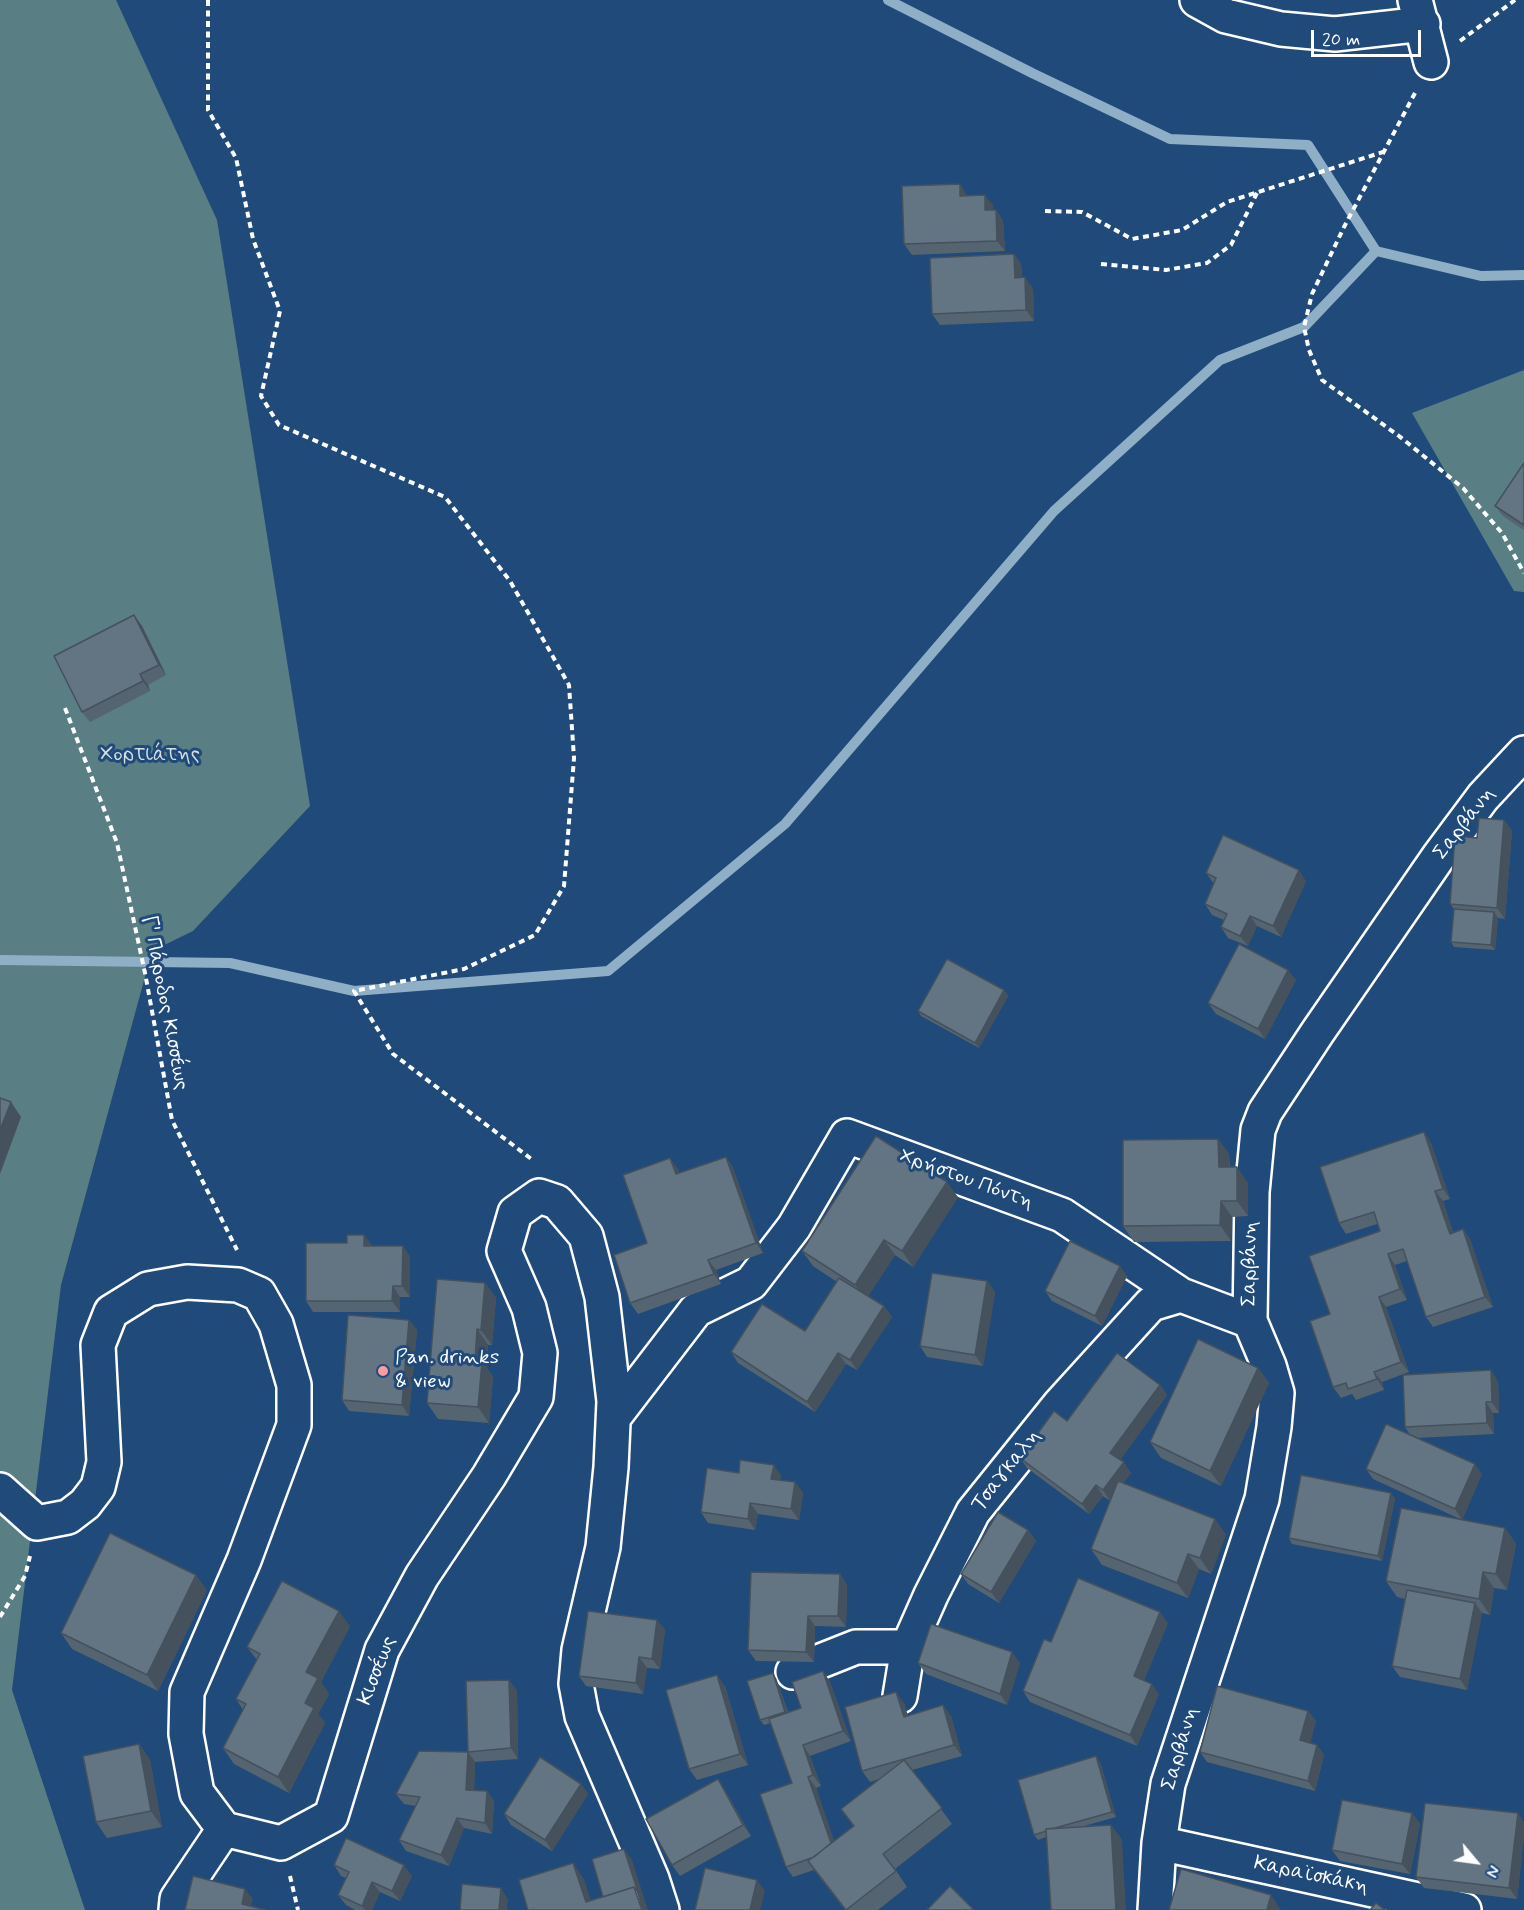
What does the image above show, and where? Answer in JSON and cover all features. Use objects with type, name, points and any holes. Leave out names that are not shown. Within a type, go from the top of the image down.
[{"type":"street","points":[[1197,0],[1226,16],[1281,29],[1335,34],[1419,12],[1431,62]]},
{"type":"street","name":"Σαρβάνη","points":[[1155,1910],[1159,1843],[1172,1773],[1263,1499],[1274,1427],[1277,1392],[1250,1321],[1252,1192],[1258,1130],[1265,1112],[1439,856],[1483,797],[1524,753]]},
{"type":"street","name":"Χρήστου Πόντη","points":[[614,1417],[696,1310],[751,1282],[794,1227],[847,1136],[1062,1215],[1180,1295],[1250,1321]]},
{"type":"street","points":[[539,1196],[557,1202],[586,1236],[602,1296],[614,1401],[611,1467],[603,1547],[579,1650],[576,1684],[582,1716],[652,1879],[662,1910]]},
{"type":"street","name":"Κισσέως","points":[[224,1829],[281,1843],[331,1816],[382,1650],[422,1576],[489,1476],[536,1397],[540,1353],[529,1308],[504,1251],[515,1213],[539,1196]]},
{"type":"street","points":[[0,1490],[37,1522],[68,1517],[85,1504],[98,1487],[104,1462],[98,1345],[111,1312],[148,1289],[188,1282],[238,1285],[259,1294],[276,1324],[294,1384],[294,1425],[244,1560],[187,1692],[186,1734],[197,1793],[224,1829],[177,1899],[176,1910]]},
{"type":"street","name":"Τσαγκαλη","points":[[900,1696],[908,1647],[931,1595],[973,1512],[1060,1404],[1151,1304],[1180,1295]]},
{"type":"street","points":[[793,1672],[856,1647],[908,1647]]},
{"type":"street","name":"Καραϊσκάκη","points":[[1159,1843],[1464,1910]]},
{"type":"path","points":[[208,0],[208,110],[236,158],[253,239],[280,311],[261,396],[279,425],[445,497],[510,581],[569,685],[574,758],[564,886],[535,935],[464,969],[354,991],[393,1054],[548,1171],[539,1196]]},
{"type":"path","points":[[1515,0],[1431,62],[1344,227],[1312,294],[1304,327],[1309,350],[1322,381],[1398,436],[1463,488],[1502,533],[1524,573]]},
{"type":"path","points":[[1045,211],[1082,212],[1132,239],[1182,230],[1227,202],[1384,152]]},
{"type":"path","points":[[1101,264],[1166,270],[1207,263],[1231,245],[1257,192]]},
{"type":"path","name":"Γ' Πάροδος Κισσέως","points":[[65,708],[117,843],[145,973],[172,1120],[259,1294]]},
{"type":"path","points":[[0,1617],[26,1576],[37,1522]]},
{"type":"green space","name":"Χορτιάτης","points":[[0,0],[116,0],[217,220],[310,806],[193,931],[152,951],[61,1285],[12,1690],[85,1910],[0,1910]]},
{"type":"green space","points":[[1524,370],[1524,592],[1514,591],[1412,413]]},
{"type":"building","points":[[960,184],[960,196],[985,195],[985,210],[996,210],[997,241],[904,244],[902,186]]},
{"type":"building","points":[[1014,254],[1015,278],[1025,277],[1026,310],[932,314],[930,258]]},
{"type":"building","points":[[1524,463],[1524,525],[1495,506]]},
{"type":"building","points":[[134,615],[159,665],[140,674],[143,681],[82,712],[54,656]]},
{"type":"building","points":[[1479,818],[1504,820],[1497,908],[1450,904],[1455,836],[1477,838]]},
{"type":"building","points":[[1223,835],[1299,870],[1273,926],[1250,916],[1240,936],[1221,927],[1227,914],[1205,904],[1216,878],[1206,873]]},
{"type":"building","points":[[1454,909],[1494,912],[1491,945],[1451,942]]},
{"type":"building","points":[[1239,944],[1288,970],[1258,1029],[1208,1003]]},
{"type":"building","points":[[947,959],[1004,990],[975,1043],[918,1011]]},
{"type":"building","points":[[0,1098],[11,1102],[0,1130]]},
{"type":"building","points":[[1424,1132],[1443,1189],[1435,1191],[1450,1234],[1463,1229],[1485,1297],[1426,1317],[1403,1249],[1388,1254],[1400,1289],[1379,1297],[1401,1362],[1374,1372],[1377,1379],[1348,1389],[1346,1383],[1333,1387],[1310,1321],[1330,1314],[1309,1256],[1380,1231],[1374,1212],[1339,1223],[1320,1167]]},
{"type":"building","points":[[876,1136],[947,1182],[902,1251],[884,1240],[855,1285],[802,1251]]},
{"type":"building","points":[[1218,1139],[1219,1167],[1237,1167],[1237,1201],[1221,1201],[1220,1225],[1123,1226],[1123,1140]]},
{"type":"building","points":[[726,1157],[756,1243],[708,1260],[714,1274],[630,1303],[614,1255],[647,1243],[623,1175],[670,1158],[676,1174]]},
{"type":"building","points":[[347,1235],[364,1235],[364,1246],[403,1246],[402,1286],[393,1286],[392,1301],[306,1301],[306,1243],[347,1243]]},
{"type":"building","points":[[1070,1241],[1120,1266],[1095,1316],[1045,1291]]},
{"type":"building","points":[[932,1273],[987,1281],[975,1355],[920,1346]]},
{"type":"building","points":[[839,1278],[884,1306],[850,1360],[838,1353],[807,1402],[731,1352],[762,1304],[805,1331]]},
{"type":"building","points":[[437,1279],[485,1283],[481,1330],[477,1329],[475,1361],[482,1362],[478,1407],[427,1403]]},
{"type":"building","name":"Pan. drinks & view","points":[[348,1315],[409,1320],[402,1405],[342,1400]]},
{"type":"building","points":[[1198,1339],[1258,1368],[1210,1471],[1150,1442]]},
{"type":"building","points":[[1117,1353],[1160,1385],[1110,1453],[1124,1462],[1103,1490],[1096,1485],[1082,1504],[1020,1458],[1054,1411],[1067,1421]]},
{"type":"building","points":[[1491,1370],[1492,1402],[1486,1402],[1487,1423],[1405,1427],[1403,1375]]},
{"type":"building","points":[[1386,1424],[1475,1464],[1455,1509],[1366,1469]]},
{"type":"building","points":[[740,1460],[774,1465],[771,1479],[795,1482],[791,1509],[750,1503],[748,1519],[701,1512],[707,1468],[739,1473]]},
{"type":"building","points":[[1301,1475],[1391,1493],[1378,1556],[1289,1538]]},
{"type":"building","points":[[1118,1481],[1215,1519],[1200,1558],[1188,1554],[1177,1583],[1091,1549]]},
{"type":"building","points":[[1401,1508],[1505,1528],[1496,1574],[1483,1572],[1479,1599],[1386,1581]]},
{"type":"building","points":[[998,1512],[1028,1530],[991,1592],[961,1574]]},
{"type":"building","points":[[110,1533],[196,1575],[147,1675],[61,1633]]},
{"type":"building","points":[[751,1572],[840,1574],[838,1616],[808,1616],[806,1652],[748,1650]]},
{"type":"building","points":[[1078,1578],[1160,1612],[1134,1676],[1152,1684],[1130,1735],[1023,1691],[1044,1639],[1051,1642]]},
{"type":"building","points":[[282,1581],[339,1611],[306,1672],[318,1678],[305,1703],[314,1708],[278,1777],[223,1748],[246,1704],[236,1699],[260,1654],[247,1647]]},
{"type":"building","points":[[1407,1590],[1475,1603],[1460,1679],[1392,1666]]},
{"type":"building","points":[[588,1611],[657,1620],[652,1659],[639,1657],[636,1683],[579,1676]]},
{"type":"building","points":[[931,1624],[1012,1652],[1000,1694],[918,1663]]},
{"type":"building","points":[[823,1671],[843,1731],[803,1745],[813,1775],[808,1777],[831,1843],[814,1857],[786,1867],[760,1794],[792,1783],[769,1719],[801,1708],[792,1682]]},
{"type":"building","points":[[773,1673],[785,1712],[760,1720],[747,1681]]},
{"type":"building","points":[[717,1675],[740,1754],[689,1769],[666,1690]]},
{"type":"building","points":[[509,1680],[511,1748],[468,1752],[466,1681]]},
{"type":"building","points":[[1217,1686],[1308,1711],[1300,1740],[1317,1745],[1308,1781],[1200,1752]]},
{"type":"building","points":[[896,1692],[904,1717],[943,1705],[954,1745],[862,1771],[845,1707]]},
{"type":"building","points":[[139,1744],[151,1811],[96,1822],[83,1756]]},
{"type":"building","points":[[419,1751],[468,1752],[466,1790],[487,1791],[485,1823],[457,1818],[441,1855],[399,1840],[420,1797],[396,1794]]},
{"type":"building","points":[[1096,1756],[1112,1812],[1046,1829],[1034,1835],[1018,1780]]},
{"type":"building","points":[[540,1757],[581,1784],[545,1840],[504,1814]]},
{"type":"building","points":[[904,1760],[942,1808],[883,1854],[896,1871],[846,1910],[808,1861],[854,1826],[841,1809]]},
{"type":"building","points":[[718,1779],[743,1825],[672,1865],[646,1819]]},
{"type":"building","points":[[1342,1800],[1412,1813],[1402,1864],[1332,1850]]},
{"type":"building","points":[[1425,1803],[1518,1813],[1509,1888],[1416,1877]]},
{"type":"building","points":[[1111,1825],[1116,1910],[1051,1910],[1046,1829]]},
{"type":"building","points":[[346,1838],[404,1865],[392,1891],[372,1882],[362,1906],[338,1895],[349,1872],[334,1865]]},
{"type":"building","points":[[624,1849],[638,1892],[634,1887],[603,1897],[592,1859]]},
{"type":"building","points":[[573,1863],[586,1902],[634,1887],[642,1910],[528,1910],[519,1880]]},
{"type":"building","points":[[705,1868],[757,1880],[750,1910],[695,1910]]},
{"type":"building","points":[[1181,1869],[1271,1895],[1267,1910],[1169,1910]]},
{"type":"building","points":[[193,1876],[245,1889],[242,1904],[266,1910],[185,1910]]},
{"type":"building","points":[[462,1884],[501,1888],[499,1910],[460,1910]]},
{"type":"building","points":[[950,1886],[974,1910],[927,1910]]},
{"type":"building","points":[[1376,1903],[1385,1910],[1370,1910]]},
{"type":"waterway","points":[[888,0],[1032,73],[1170,139],[1308,145],[1376,251]]},
{"type":"waterway","points":[[0,960],[230,963],[354,991],[608,971],[785,824],[1054,511],[1220,360],[1304,327],[1376,251],[1481,276],[1524,275]]},
{"type":"place","name":"Pan. drinks & view","points":[[383,1371]]}]
